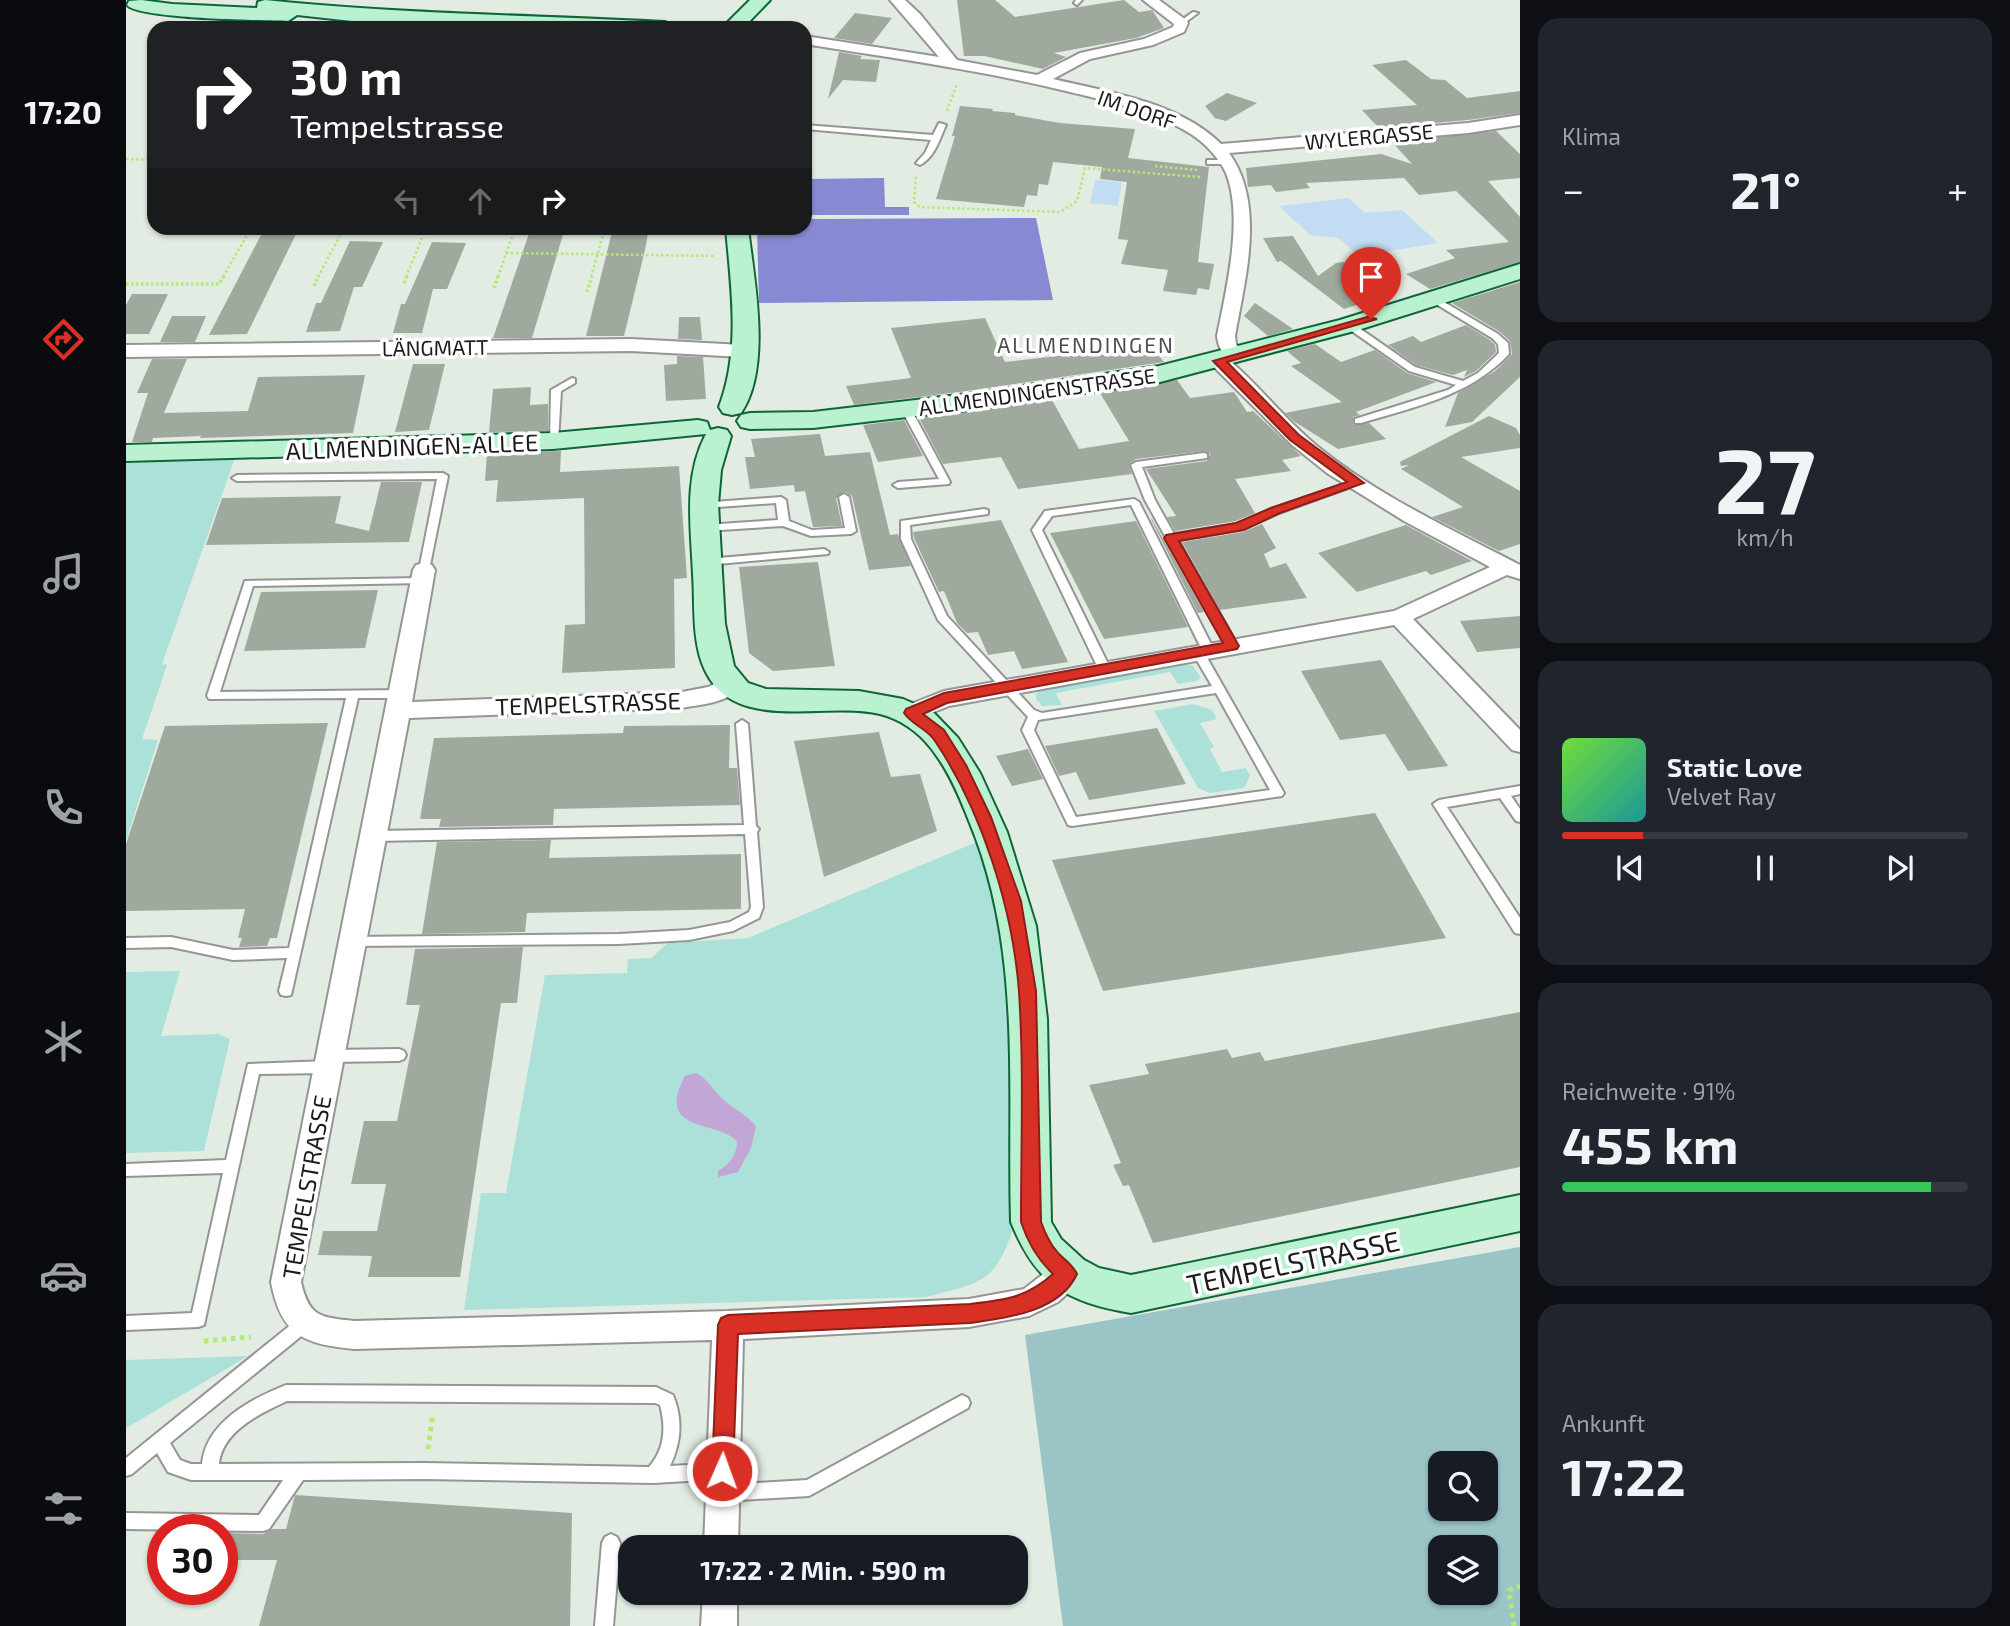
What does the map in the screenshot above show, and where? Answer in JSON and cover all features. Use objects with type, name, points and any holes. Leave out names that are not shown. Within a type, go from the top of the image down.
[{"type":"street","points":[[131,4],[167,0]]},
{"type":"street","points":[[265,6],[284,0]]},
{"type":"street","points":[[302,0],[329,6],[411,15],[501,21]]},
{"type":"street","points":[[897,0],[915,17],[951,62]]},
{"type":"street","points":[[1039,80],[1085,56],[1164,36],[1179,29],[1181,23],[1150,0]]},
{"type":"street","points":[[740,21],[761,1]]},
{"type":"street","points":[[760,21],[761,1]]},
{"type":"street","points":[[131,4],[236,2],[326,13]]},
{"type":"street","points":[[131,4],[172,10],[411,15]]},
{"type":"street","name":"IM DORF","points":[[812,41],[951,62],[1039,80],[1164,115],[1197,132],[1216,161]]},
{"type":"street","name":"IM DORF","points":[[812,48],[878,51]]},
{"type":"street","name":"WYLERGASSE","points":[[1216,161],[1520,120]]},
{"type":"street","points":[[1216,161],[1237,181],[1241,200],[1238,250],[1226,337],[1227,359],[1295,438],[1357,483],[1514,570]]},
{"type":"street","points":[[731,684],[724,677],[716,659],[711,629],[705,532],[708,432],[738,432],[741,414],[737,392],[743,351],[737,235]]},
{"type":"street","name":"ALLMENDINGENSTRASSE","points":[[741,414],[783,422],[906,410],[1095,385],[1227,359],[1349,325],[1520,271]]},
{"type":"street","name":"LÄNGMATT","points":[[126,351],[631,345],[743,351]]},
{"type":"street","name":"ALLMENDINGEN-ALLEE","points":[[126,453],[554,441],[708,432]]},
{"type":"street","points":[[911,713],[944,698],[1005,686],[1399,617],[1514,570]]},
{"type":"street","name":"TEMPELSTRASSE","points":[[304,1324],[289,1306],[286,1282],[423,575]]},
{"type":"street","points":[[1399,617],[1520,744]]},
{"type":"street","name":"TEMPELSTRASSE","points":[[400,702],[682,700],[714,694],[731,684],[742,692],[767,700],[871,700],[911,713],[938,734],[958,765],[987,826],[1012,901],[1028,991],[1031,1222],[1037,1240],[1049,1258],[1068,1274],[1088,1285],[1112,1292],[1144,1293],[1520,1213]]},
{"type":"street","points":[[304,1324],[325,1332],[354,1335],[728,1325],[970,1313],[1029,1302],[1047,1292],[1068,1274]]},
{"type":"street","points":[[721,1535],[728,1325]]},
{"type":"street","points":[[719,1626],[720,1605]]},
{"type":"lane","points":[[1181,23],[1195,13]]},
{"type":"lane","points":[[920,163],[929,154],[943,125]]},
{"type":"lane","points":[[812,128],[937,138]]},
{"type":"lane","points":[[1358,421],[1465,385],[1497,361],[1506,348],[1495,336],[1434,299]]},
{"type":"lane","points":[[1349,325],[1412,369],[1465,385]]},
{"type":"lane","points":[[554,441],[556,390],[572,381]]},
{"type":"lane","points":[[898,485],[945,482],[906,410]]},
{"type":"lane","points":[[1204,456],[1136,464],[1150,500],[1232,646]]},
{"type":"lane","points":[[237,478],[443,476],[423,575],[249,583],[213,696],[353,695],[400,702]]},
{"type":"lane","points":[[1171,538],[1239,527],[1275,511],[1357,483]]},
{"type":"lane","points":[[705,532],[784,523],[811,533],[851,531],[844,497]]},
{"type":"lane","points":[[705,532],[781,499],[784,523]]},
{"type":"lane","points":[[1035,714],[1028,730],[1072,822],[1278,793],[1220,689],[1134,502],[1049,513],[1037,530],[1104,668]]},
{"type":"lane","points":[[984,512],[905,523],[906,539],[942,618],[1035,714],[1041,717],[1220,689]]},
{"type":"lane","points":[[705,532],[824,552]]},
{"type":"lane","points":[[286,992],[353,695]]},
{"type":"lane","points":[[353,942],[619,939],[689,935],[733,926],[754,915],[757,907],[753,829],[743,724]]},
{"type":"lane","points":[[1520,790],[1438,804],[1520,929]]},
{"type":"lane","points":[[1503,793],[1520,818]]},
{"type":"lane","points":[[374,836],[753,829]]},
{"type":"lane","points":[[126,943],[171,942],[233,955],[295,953]]},
{"type":"lane","points":[[126,1323],[198,1320],[253,1068],[399,1055]]},
{"type":"lane","points":[[126,1170],[231,1166]]},
{"type":"lane","points":[[126,1468],[304,1324]]},
{"type":"lane","points":[[210,1472],[210,1457],[216,1443],[245,1412],[286,1393],[656,1395],[667,1399],[671,1411],[671,1451],[664,1464],[653,1475]]},
{"type":"lane","points":[[160,1442],[174,1466],[191,1472],[653,1475],[810,1488],[962,1403]]},
{"type":"lane","points":[[126,1521],[263,1523],[299,1471]]},
{"type":"lane","points":[[604,1626],[611,1543]]},
{"type":"path","points":[[943,125],[958,80]]},
{"type":"path","points":[[126,159],[147,159]]},
{"type":"path","points":[[920,163],[914,202],[920,207],[1070,210],[1078,201],[1086,161]]},
{"type":"path","points":[[1155,166],[1216,161]]},
{"type":"path","points":[[1085,168],[1201,177]]},
{"type":"path","points":[[987,210],[989,204]]},
{"type":"path","points":[[126,284],[219,284],[247,235]]},
{"type":"path","points":[[314,286],[340,235]]},
{"type":"path","points":[[404,283],[423,235]]},
{"type":"path","points":[[495,288],[512,235]]},
{"type":"path","points":[[587,292],[603,235]]},
{"type":"path","points":[[506,253],[727,257]]},
{"type":"path","points":[[192,1342],[241,1339],[304,1324]]},
{"type":"path","points":[[1514,1626],[1509,1590],[1520,1586]]},
{"type":"shaded area","points":[[884,178],[885,207],[909,207],[909,215],[812,215],[812,179]]},
{"type":"shaded area","points":[[1095,180],[1122,182],[1118,206],[1090,203]]},
{"type":"shaded area","points":[[1349,198],[1365,213],[1402,210],[1438,243],[1359,256],[1338,238],[1310,235],[1279,206]]},
{"type":"shaded area","points":[[1036,218],[1053,300],[759,303],[757,235],[812,235],[812,219]]},
{"type":"shaded area","points":[[237,452],[162,664],[167,665],[142,739],[158,740],[126,841],[126,453]]},
{"type":"shaded area","points":[[1184,664],[1193,666],[1201,678],[1178,684],[1170,672],[1056,693],[1062,705],[1042,706],[1036,699],[1036,694],[1045,688]]},
{"type":"shaded area","points":[[1193,704],[1212,710],[1217,719],[1200,723],[1214,747],[1210,749],[1222,772],[1246,768],[1250,776],[1244,788],[1210,793],[1198,788],[1154,711]]},
{"type":"shaded area","points":[[979,841],[1009,961],[1014,1226],[1001,1259],[993,1269],[974,1283],[926,1297],[464,1310],[481,1193],[506,1193],[545,975],[627,973],[628,959],[651,958],[668,943],[748,938]]},
{"type":"shaded area","points":[[180,971],[161,1036],[218,1034],[230,1039],[204,1151],[126,1153],[126,972]]},
{"type":"shaded area","points":[[696,1073],[756,1126],[751,1148],[738,1172],[718,1177],[718,1171],[734,1155],[737,1141],[692,1122],[683,1116],[677,1107],[678,1094],[685,1076]]},
{"type":"shaded area","points":[[1520,1247],[1520,1626],[1063,1626],[1025,1335]]},
{"type":"shaded area","points":[[248,1356],[126,1428],[126,1360]]},
{"type":"building","points":[[957,0],[995,0],[1015,17],[1124,0],[1139,12],[1152,10],[1164,28],[1136,38],[1054,53],[1066,57],[1043,69],[984,56],[964,56]]},
{"type":"building","points":[[855,13],[892,18],[872,44],[834,38]]},
{"type":"building","points":[[839,52],[862,56],[860,59],[880,60],[876,82],[843,80],[828,99]]},
{"type":"building","points":[[1406,60],[1431,79],[1445,80],[1467,98],[1520,91],[1520,113],[1379,128],[1362,110],[1417,105],[1372,65]]},
{"type":"building","points":[[1227,93],[1257,103],[1226,121],[1215,118],[1205,106]]},
{"type":"building","points":[[960,106],[993,109],[992,111],[1060,123],[1135,129],[1128,158],[1209,167],[1198,262],[1214,264],[1209,290],[1198,288],[1196,295],[1163,291],[1168,270],[1121,264],[1128,240],[1118,239],[1127,182],[1100,179],[1102,167],[1053,162],[1048,185],[1039,184],[1037,196],[1027,195],[1024,207],[936,199],[955,136],[952,136]]},
{"type":"building","points":[[1496,131],[1520,154],[1520,178],[1488,181],[1520,217],[1520,262],[1430,289],[1406,274],[1455,258],[1446,250],[1509,242],[1456,191],[1419,195],[1404,178],[1306,183],[1310,188],[1276,192],[1271,185],[1248,187],[1246,168],[1381,154],[1412,164],[1392,142]]},
{"type":"building","points":[[261,235],[296,235],[247,334],[209,335]]},
{"type":"building","points":[[529,235],[563,235],[532,338],[493,338]]},
{"type":"building","points":[[611,235],[648,235],[624,336],[586,336]]},
{"type":"building","points":[[1293,236],[1318,276],[1336,263],[1343,262],[1355,264],[1365,270],[1380,270],[1391,294],[1344,309],[1281,261],[1277,262],[1263,238]]},
{"type":"building","points":[[350,241],[383,242],[362,287],[354,287],[340,331],[306,332],[316,303],[321,303]]},
{"type":"building","points":[[432,242],[466,243],[447,289],[433,289],[422,333],[393,333],[401,304],[405,304]]},
{"type":"building","points":[[1520,282],[1520,377],[1472,422],[1445,427],[1458,393],[1495,371],[1512,354],[1510,341],[1500,332],[1452,303]]},
{"type":"building","points":[[132,294],[168,294],[149,334],[126,334],[126,305]]},
{"type":"building","points":[[1255,303],[1293,329],[1268,336],[1244,316]]},
{"type":"building","points":[[172,316],[206,316],[195,342],[160,342]]},
{"type":"building","points":[[679,317],[700,317],[702,340],[678,339]]},
{"type":"building","points":[[985,318],[1005,362],[1099,351],[1102,355],[1152,347],[1164,362],[854,405],[846,386],[911,378],[891,328]]},
{"type":"building","points":[[1466,325],[1490,340],[1495,345],[1496,352],[1476,371],[1464,377],[1467,370],[1453,375],[1416,365],[1388,345],[1413,336],[1421,342]]},
{"type":"building","points":[[1315,344],[1341,362],[1375,350],[1407,373],[1436,382],[1356,412],[1360,415],[1353,417],[1353,425],[1369,423],[1386,439],[1338,449],[1285,413],[1342,402],[1291,366],[1301,363],[1287,351]]},
{"type":"building","points":[[677,356],[703,357],[706,399],[666,401],[664,365],[677,364]]},
{"type":"building","points":[[152,359],[187,359],[164,413],[248,411],[258,377],[365,375],[353,433],[200,438],[201,436],[153,438],[152,442],[132,442],[148,393],[137,393]]},
{"type":"building","points":[[413,364],[445,364],[429,430],[395,432]]},
{"type":"building","points":[[1177,380],[1190,398],[1234,392],[1247,412],[1253,411],[1301,456],[1282,460],[1291,471],[1235,479],[1255,513],[1236,521],[1175,531],[1167,517],[1176,516],[1146,469],[1207,461],[1210,454],[1205,451],[1136,459],[1129,464],[1132,474],[1018,489],[1001,457],[943,464],[919,418],[1052,400],[1079,449],[1129,441],[1100,393]]},
{"type":"building","points":[[531,387],[530,405],[548,404],[548,431],[489,432],[493,389]]},
{"type":"building","points":[[1489,416],[1516,428],[1520,435],[1520,448],[1461,457],[1520,491],[1520,544],[1499,551],[1432,517],[1463,507],[1401,469],[1409,465],[1401,466],[1400,462]]},
{"type":"building","points":[[904,420],[923,456],[878,462],[863,425]]},
{"type":"building","points":[[820,434],[825,456],[870,452],[890,535],[898,534],[911,566],[869,570],[852,496],[845,492],[836,498],[842,526],[813,527],[805,491],[795,492],[794,485],[750,489],[745,457],[755,457],[751,439]]},
{"type":"building","points":[[561,451],[560,472],[679,466],[687,578],[674,579],[675,668],[562,673],[565,625],[585,624],[584,498],[496,502],[498,480],[485,481],[487,453]]},
{"type":"building","points":[[381,482],[422,482],[409,542],[206,545],[222,498],[341,496],[335,523],[369,531]]},
{"type":"building","points":[[1152,519],[1204,612],[1198,613]]},
{"type":"building","points":[[1001,520],[1068,662],[1022,669],[1014,651],[988,655],[978,632],[967,633],[957,623],[944,591],[939,592],[914,538],[913,532]]},
{"type":"building","points":[[1136,521],[1188,627],[1104,639],[1050,533]]},
{"type":"building","points":[[1262,524],[1276,548],[1264,554],[1270,568],[1286,563],[1307,598],[1220,610],[1182,542],[1243,532]]},
{"type":"building","points":[[1406,525],[1472,561],[1431,575],[1426,571],[1357,592],[1318,553]]},
{"type":"building","points":[[818,562],[835,666],[773,671],[749,653],[739,567]]},
{"type":"building","points":[[378,590],[365,648],[244,651],[261,592]]},
{"type":"building","points":[[1520,616],[1520,648],[1477,652],[1460,621]]},
{"type":"building","points":[[1381,660],[1448,766],[1408,771],[1385,734],[1340,740],[1301,671]]},
{"type":"building","points":[[328,723],[277,938],[270,938],[267,946],[239,947],[242,938],[238,938],[245,909],[126,911],[126,844],[165,726]]},
{"type":"building","points":[[730,725],[729,768],[737,768],[740,805],[554,809],[553,825],[439,827],[441,819],[420,819],[434,738],[623,733],[624,726]]},
{"type":"building","points":[[1157,728],[1186,784],[1089,800],[1076,772],[1059,776],[1045,746]]},
{"type":"building","points":[[879,732],[891,777],[920,774],[937,831],[824,877],[794,741]]},
{"type":"building","points":[[1028,749],[1043,779],[1012,786],[996,756]]},
{"type":"building","points":[[1375,813],[1446,938],[1103,991],[1052,860]]},
{"type":"building","points":[[551,840],[549,858],[741,854],[741,909],[527,913],[525,932],[422,934],[437,842]]},
{"type":"building","points":[[523,947],[517,1003],[501,1003],[460,1277],[368,1277],[372,1256],[318,1255],[323,1231],[377,1231],[386,1184],[351,1184],[364,1121],[397,1121],[420,1005],[406,1005],[415,949]]},
{"type":"building","points":[[1520,1012],[1520,1167],[1153,1243],[1129,1185],[1123,1186],[1113,1165],[1121,1163],[1089,1085],[1149,1074],[1145,1064],[1227,1049],[1232,1058],[1260,1052],[1265,1061]]},
{"type":"building","points":[[295,1495],[572,1513],[570,1626],[259,1626],[277,1560],[238,1560],[238,1533],[263,1534],[272,1529],[286,1529]]},
{"type":"district","name":"ALLMENDINGEN","points":[[1086,344]]},
{"type":"route","points":[[722,1471],[728,1325],[970,1313],[1007,1308],[1029,1302],[1047,1292],[1068,1274],[1049,1258],[1037,1240],[1031,1222],[1028,991],[1012,901],[984,817],[958,765],[932,727],[911,713],[944,698],[1232,646],[1171,538],[1239,527],[1275,511],[1357,483],[1312,453],[1295,438],[1219,361],[1371,319]]}]
